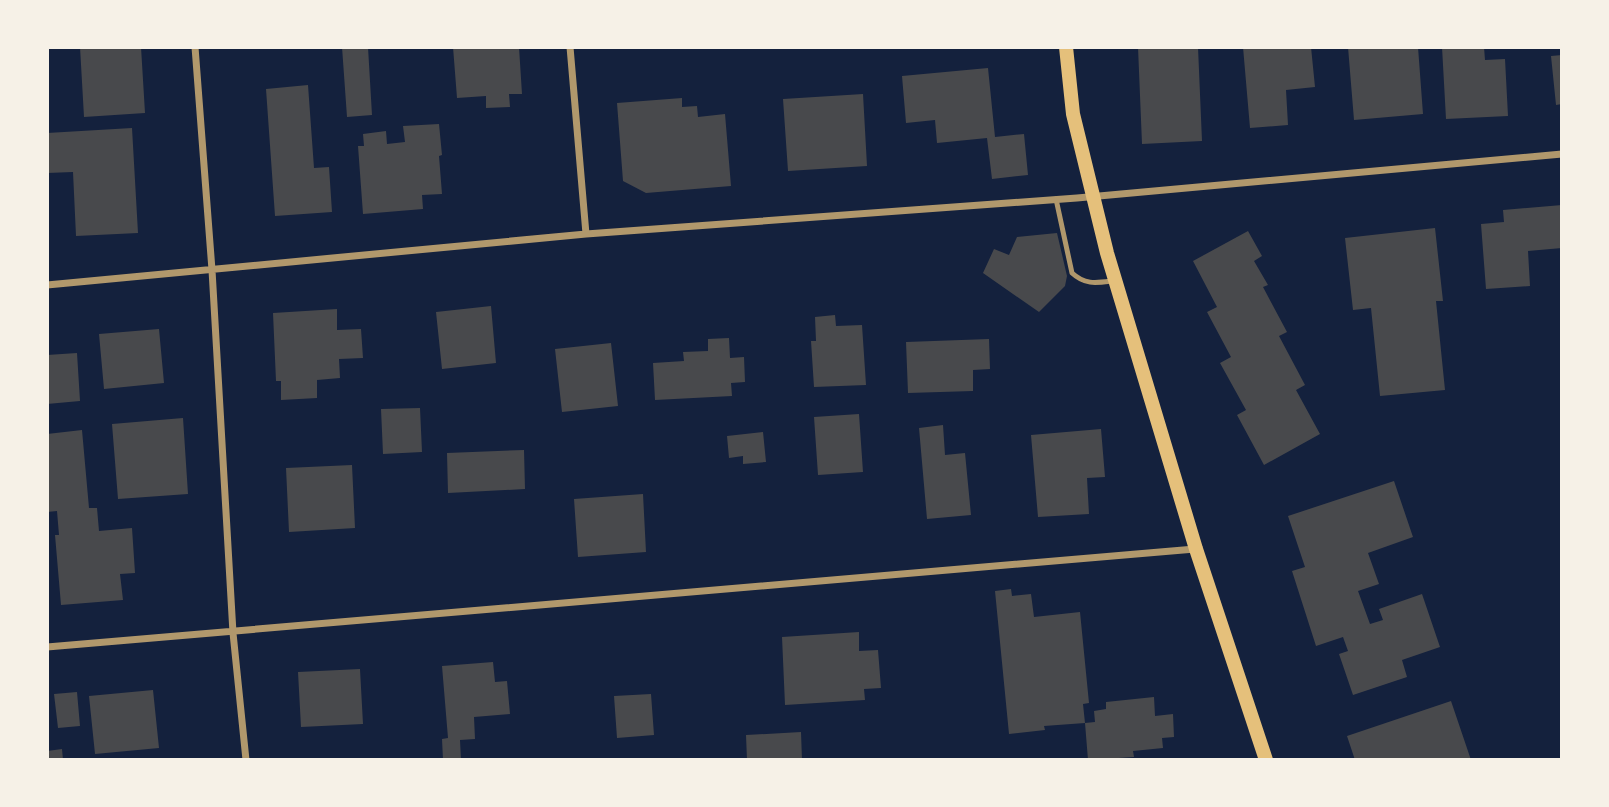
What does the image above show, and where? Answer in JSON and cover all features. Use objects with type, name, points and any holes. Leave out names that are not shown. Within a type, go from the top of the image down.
[{"type":"main road","points":[[1066,47],[1073,114],[1115,281],[1196,549],[1266,760]]},
{"type":"street","points":[[195,47],[212,270],[233,632],[246,760]]},
{"type":"street","points":[[570,47],[586,234]]},
{"type":"street","points":[[47,285],[586,234],[1056,199],[1562,154]]},
{"type":"street","points":[[47,647],[1196,549]]},
{"type":"lane","points":[[1056,199],[1072,272],[1089,284],[1115,281]]},
{"type":"building","points":[[80,47],[141,47],[145,113],[84,117]]},
{"type":"building","points":[[342,47],[368,47],[372,115],[347,117]]},
{"type":"building","points":[[453,47],[519,47],[522,94],[509,94],[510,107],[486,108],[486,96],[457,98]]},
{"type":"building","points":[[1138,47],[1198,47],[1202,141],[1142,144]]},
{"type":"building","points":[[1243,47],[1311,47],[1315,87],[1286,90],[1288,125],[1250,128]]},
{"type":"building","points":[[1348,47],[1418,47],[1423,114],[1354,120]]},
{"type":"building","points":[[1442,47],[1484,47],[1485,60],[1505,59],[1508,116],[1446,119]]},
{"type":"building","points":[[1562,55],[1562,104],[1556,105],[1551,56]]},
{"type":"building","points":[[988,68],[995,137],[1024,134],[1028,175],[992,179],[987,138],[937,143],[935,120],[906,123],[902,76]]},
{"type":"building","points":[[308,85],[314,168],[329,167],[332,212],[275,216],[266,89]]},
{"type":"building","points":[[863,94],[867,166],[788,171],[783,99]]},
{"type":"building","points":[[682,98],[682,107],[697,106],[698,117],[725,114],[731,186],[646,193],[623,181],[617,103]]},
{"type":"building","points":[[439,124],[442,194],[422,195],[423,209],[363,214],[358,146],[364,146],[363,134],[386,131],[387,144],[405,142],[403,126]]},
{"type":"building","points":[[132,128],[138,233],[76,236],[73,172],[47,173],[47,133]]},
{"type":"building","points":[[1562,205],[1562,248],[1528,251],[1530,286],[1486,289],[1481,224],[1504,222],[1503,210]]},
{"type":"building","points":[[1435,228],[1443,301],[1436,301],[1445,390],[1380,396],[1371,308],[1353,310],[1345,238]]},
{"type":"building","points":[[1248,231],[1262,256],[1254,261],[1268,285],[1263,287],[1287,332],[1279,336],[1305,385],[1296,390],[1320,434],[1264,465],[1237,415],[1246,410],[1220,363],[1231,357],[1207,312],[1217,307],[1193,261]]},
{"type":"building","points":[[1057,233],[1067,276],[1065,286],[1039,312],[983,273],[994,249],[1009,255],[1017,237]]},
{"type":"building","points":[[491,306],[496,363],[442,369],[436,312]]},
{"type":"building","points":[[337,309],[337,330],[361,329],[363,358],[339,359],[340,378],[317,380],[317,398],[281,400],[281,381],[276,381],[273,313]]},
{"type":"building","points":[[835,315],[836,326],[862,325],[866,385],[814,387],[811,341],[816,341],[815,317]]},
{"type":"building","points":[[159,329],[164,383],[104,389],[99,334]]},
{"type":"building","points":[[729,338],[730,358],[744,357],[745,382],[731,383],[732,396],[655,400],[653,363],[684,361],[683,352],[708,351],[708,339]]},
{"type":"building","points":[[989,339],[990,369],[973,370],[973,391],[908,393],[906,342]]},
{"type":"building","points":[[611,343],[618,406],[562,412],[555,349]]},
{"type":"building","points":[[77,353],[80,401],[47,404],[47,355]]},
{"type":"building","points":[[420,408],[422,452],[383,454],[381,409]]},
{"type":"building","points":[[859,414],[863,472],[818,475],[814,417]]},
{"type":"building","points":[[183,418],[188,494],[118,499],[112,424]]},
{"type":"building","points":[[943,425],[945,455],[965,453],[971,515],[927,519],[919,428]]},
{"type":"building","points":[[1101,429],[1105,477],[1087,478],[1089,514],[1038,517],[1031,435]]},
{"type":"building","points":[[82,430],[89,508],[97,508],[99,531],[132,528],[135,573],[120,574],[123,600],[61,605],[55,535],[59,535],[57,511],[47,512],[47,434]]},
{"type":"building","points":[[763,432],[766,462],[743,464],[743,456],[729,458],[727,436]]},
{"type":"building","points":[[524,450],[525,489],[448,493],[447,453]]},
{"type":"building","points":[[352,465],[355,528],[289,532],[286,468]]},
{"type":"building","points":[[1394,481],[1413,537],[1368,553],[1379,584],[1358,591],[1370,624],[1383,620],[1379,609],[1422,594],[1440,647],[1402,660],[1407,677],[1353,695],[1339,654],[1348,651],[1343,637],[1316,646],[1292,571],[1305,567],[1288,516]]},
{"type":"building","points":[[643,494],[646,552],[578,557],[574,499]]},
{"type":"building","points":[[1011,589],[1012,596],[1031,594],[1034,617],[1080,612],[1089,703],[1083,704],[1085,723],[1044,726],[1045,730],[1009,734],[995,591]]},
{"type":"building","points":[[859,632],[859,651],[878,650],[881,688],[864,689],[865,700],[785,705],[782,637]]},
{"type":"building","points":[[493,662],[495,682],[507,681],[510,714],[474,717],[475,739],[460,740],[461,760],[443,760],[442,739],[448,738],[442,666]]},
{"type":"building","points":[[360,669],[363,724],[301,727],[298,672]]},
{"type":"building","points":[[153,690],[159,748],[95,754],[89,696]]},
{"type":"building","points":[[77,692],[80,726],[58,728],[54,694]]},
{"type":"building","points":[[651,694],[654,735],[617,738],[614,696]]},
{"type":"building","points":[[1154,697],[1155,716],[1173,714],[1174,737],[1162,738],[1163,748],[1133,751],[1134,757],[1088,760],[1085,723],[1095,722],[1094,711],[1106,709],[1106,702]]},
{"type":"building","points":[[1451,701],[1471,760],[1355,760],[1347,736]]},
{"type":"building","points":[[801,732],[802,760],[747,760],[746,735]]},
{"type":"building","points":[[62,749],[63,760],[47,760],[47,751]]}]
